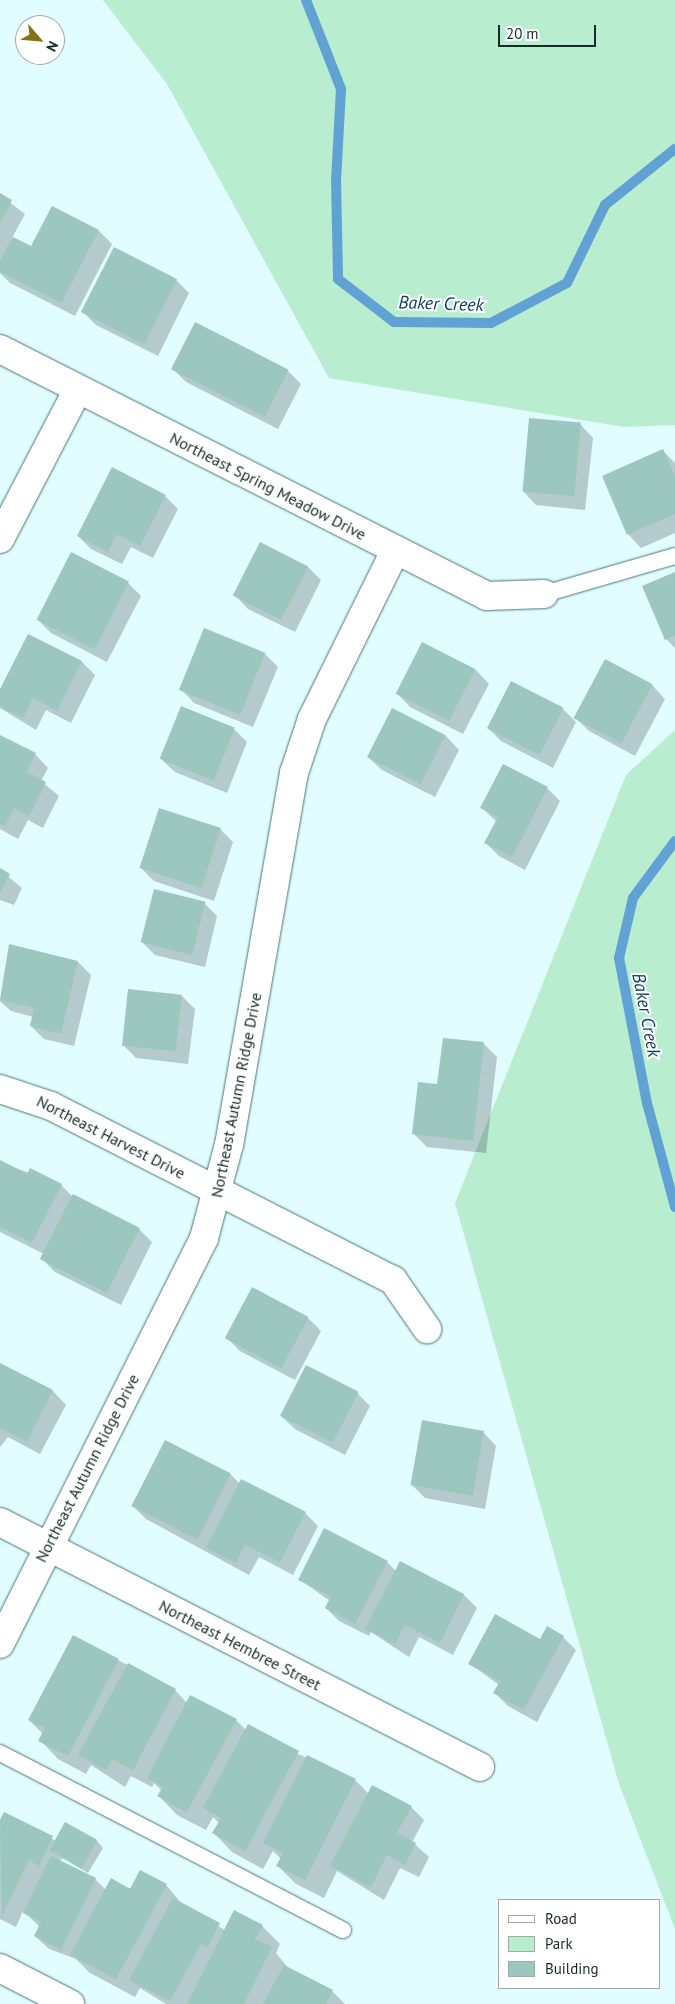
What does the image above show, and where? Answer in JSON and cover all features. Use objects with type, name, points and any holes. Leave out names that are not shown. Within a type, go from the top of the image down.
[{"type":"street","name":"Northeast Spring Meadow Drive","points":[[0,349],[487,596],[544,594]]},
{"type":"street","points":[[0,540],[78,389]]},
{"type":"street","name":"Northeast Autumn Ridge Drive","points":[[0,1644],[204,1238],[219,1191],[294,773],[312,719],[396,551]]},
{"type":"street","name":"Northeast Harvest Drive","points":[[0,1089],[51,1106],[393,1280],[427,1329]]},
{"type":"street","name":"Northeast Hembree Street","points":[[0,1522],[480,1767]]},
{"type":"street","points":[[0,1968],[70,2004]]},
{"type":"lane","points":[[544,594],[675,556]]},
{"type":"lane","points":[[0,1753],[343,1930]]},
{"type":"green space","points":[[103,0],[675,0],[675,425],[624,427],[329,378],[167,84]]},
{"type":"green space","points":[[675,730],[675,1929],[619,1784],[455,1203],[626,775]]},
{"type":"building","points":[[0,193],[12,200],[0,224]]},
{"type":"building","points":[[52,206],[99,230],[61,303],[0,272],[0,261],[13,237],[31,246]]},
{"type":"building","points":[[114,247],[177,279],[144,344],[81,312]]},
{"type":"building","points":[[195,322],[289,370],[264,417],[171,369]]},
{"type":"building","points":[[529,418],[581,423],[574,496],[523,492]]},
{"type":"building","points":[[663,449],[675,477],[675,514],[627,535],[602,476]]},
{"type":"building","points":[[112,467],[166,495],[140,546],[117,534],[108,552],[77,536]]},
{"type":"building","points":[[260,542],[308,567],[281,620],[233,595]]},
{"type":"building","points":[[71,552],[129,582],[94,649],[36,620]]},
{"type":"building","points":[[675,572],[675,635],[665,640],[642,586]]},
{"type":"building","points":[[204,628],[265,653],[240,715],[179,690]]},
{"type":"building","points":[[28,634],[82,661],[57,711],[33,698],[23,718],[0,707],[0,689]]},
{"type":"building","points":[[422,642],[475,669],[449,721],[396,694]]},
{"type":"building","points":[[605,659],[653,684],[621,744],[574,718]]},
{"type":"building","points":[[511,681],[564,708],[540,755],[487,728]]},
{"type":"building","points":[[181,706],[235,728],[213,781],[160,759]]},
{"type":"building","points":[[392,708],[445,735],[420,784],[367,757]]},
{"type":"building","points":[[0,735],[36,753],[26,772],[46,782],[29,816],[14,808],[5,826],[0,824]]},
{"type":"building","points":[[503,764],[548,787],[512,857],[484,843],[498,817],[480,808]]},
{"type":"building","points":[[159,808],[221,828],[201,888],[140,868]]},
{"type":"building","points":[[0,868],[10,874],[0,893]]},
{"type":"building","points":[[154,889],[205,902],[192,955],[141,942]]},
{"type":"building","points":[[9,944],[78,961],[61,1034],[30,1026],[34,1008],[0,1000]]},
{"type":"building","points":[[128,989],[182,995],[176,1051],[122,1046]]},
{"type":"building","points":[[443,1038],[484,1042],[473,1141],[412,1134],[418,1082],[437,1084]]},
{"type":"building","points":[[0,1160],[27,1174],[30,1168],[62,1184],[32,1243],[0,1227]]},
{"type":"building","points":[[73,1194],[140,1228],[107,1293],[40,1259]]},
{"type":"building","points":[[252,1287],[309,1317],[281,1368],[225,1338]]},
{"type":"building","points":[[0,1363],[53,1390],[27,1442],[0,1428]]},
{"type":"building","points":[[306,1365],[359,1392],[333,1443],[280,1416]]},
{"type":"building","points":[[422,1420],[484,1431],[473,1496],[411,1485]]},
{"type":"building","points":[[165,1440],[231,1474],[197,1540],[131,1506]]},
{"type":"building","points":[[241,1479],[306,1512],[280,1562],[245,1545],[236,1563],[206,1548]]},
{"type":"building","points":[[324,1528],[388,1561],[355,1624],[325,1608],[331,1596],[298,1580]]},
{"type":"building","points":[[400,1561],[464,1594],[440,1643],[405,1625],[395,1644],[365,1629]]},
{"type":"building","points":[[495,1614],[540,1639],[547,1626],[564,1636],[524,1710],[493,1693],[500,1681],[468,1664]]},
{"type":"building","points":[[73,1635],[119,1659],[68,1756],[38,1741],[45,1728],[28,1720]]},
{"type":"building","points":[[128,1663],[176,1689],[133,1770],[112,1759],[106,1770],[78,1755]]},
{"type":"building","points":[[190,1695],[237,1719],[187,1812],[157,1796],[163,1787],[147,1778]]},
{"type":"building","points":[[248,1724],[299,1751],[245,1851],[212,1833],[221,1818],[203,1808]]},
{"type":"building","points":[[307,1755],[356,1779],[305,1880],[276,1866],[283,1853],[263,1843]]},
{"type":"building","points":[[372,1785],[412,1806],[397,1833],[416,1843],[405,1865],[387,1855],[371,1887],[330,1866]]},
{"type":"building","points":[[4,1812],[53,1836],[39,1866],[29,1860],[2,1915],[0,1820]]},
{"type":"building","points":[[65,1822],[97,1840],[82,1868],[49,1850]]},
{"type":"building","points":[[51,1856],[96,1878],[61,1950],[34,1936],[41,1922],[23,1913]]},
{"type":"building","points":[[140,1870],[167,1884],[116,1979],[70,1955],[111,1878],[130,1889]]},
{"type":"building","points":[[173,1898],[220,1923],[207,1948],[201,1944],[170,2001],[129,1980]]},
{"type":"building","points":[[234,1910],[263,1925],[255,1939],[272,1947],[244,2004],[187,2004]]},
{"type":"building","points":[[284,1965],[333,1990],[326,2004],[263,2004]]},
{"type":"waterway","name":"Baker Creek","points":[[306,0],[341,89],[336,180],[338,279],[394,322],[491,323],[567,283],[605,205],[675,149]]},
{"type":"waterway","name":"Baker Creek","points":[[675,841],[633,898],[619,958],[647,1103],[675,1207]]}]
